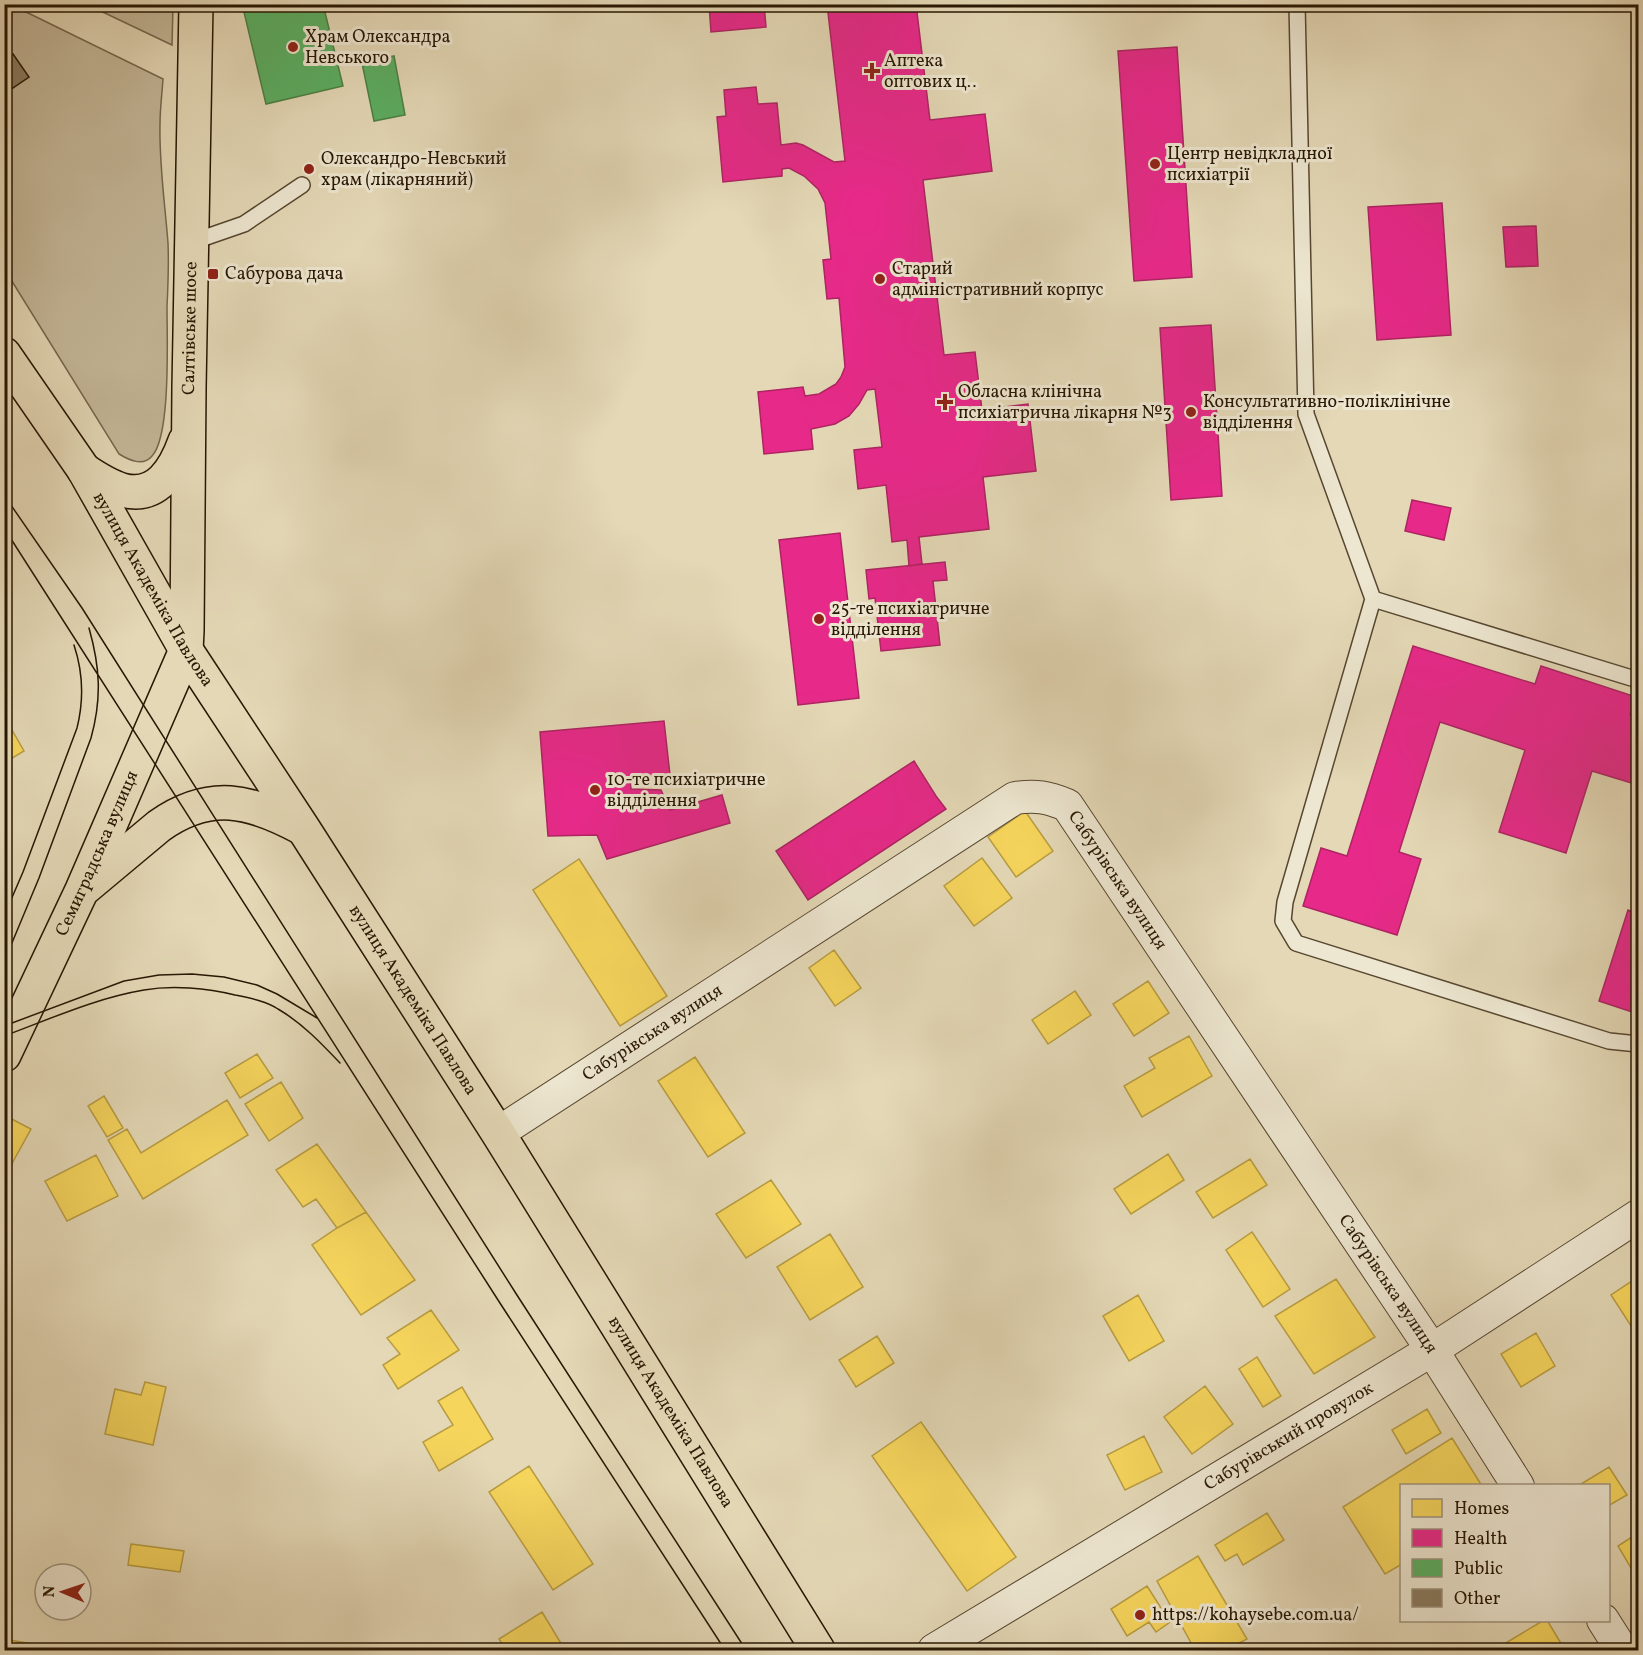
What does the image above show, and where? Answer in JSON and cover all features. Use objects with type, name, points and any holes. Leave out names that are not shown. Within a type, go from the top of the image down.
[{"type":"main road","name":"Салтівське шосе","points":[[186,650],[196,4]]},
{"type":"main road","name":"вулиця Академіка Павлова","points":[[4,354],[84,471],[186,650],[498,1133],[818,1650]]},
{"type":"main road","points":[[84,471],[110,486],[125,491],[139,491],[154,487],[165,479],[173,468],[189,431]]},
{"type":"main road","name":"Семиградська вулиця","points":[[4,1055],[82,890],[186,650]]},
{"type":"main road","points":[[82,890],[159,826],[192,808],[224,803],[244,804],[271,812],[303,828]]},
{"type":"street","name":"Сабурівська вулиця","points":[[498,1133],[1015,798],[1033,796],[1050,798],[1067,805],[1432,1350],[1517,1484]]},
{"type":"street","name":"Сабурівський провулок","points":[[934,1650],[1432,1350],[1638,1215]]},
{"type":"street","points":[[1604,1622],[1622,1650]]},
{"type":"lane","points":[[1297,4],[1306,414],[1373,598],[1286,902],[1283,921],[1296,943],[1609,1041],[1638,1044]]},
{"type":"lane","points":[[192,242],[244,224],[302,185]]},
{"type":"lane","points":[[1373,598],[1638,680]]},
{"type":"shaded area","points":[[88,5],[173,5],[172,45]]},
{"type":"shaded area","points":[[22,10],[163,79],[160,139],[168,251],[167,386],[158,445],[152,456],[144,461],[131,460],[119,454],[5,270],[5,14]]},
{"type":"building: Homes","points":[[4,716],[24,751],[4,763]]},
{"type":"building: Homes","points":[[1025,811],[1053,851],[1016,877],[988,837]]},
{"type":"building: Homes","points":[[982,858],[1012,898],[974,926],[944,886]]},
{"type":"building: Homes","points":[[579,859],[667,996],[620,1026],[533,890]]},
{"type":"building: Homes","points":[[834,950],[861,988],[835,1006],[809,968]]},
{"type":"building: Homes","points":[[1148,981],[1169,1013],[1134,1036],[1113,1004]]},
{"type":"building: Homes","points":[[1075,991],[1091,1015],[1048,1044],[1032,1020]]},
{"type":"building: Homes","points":[[1189,1036],[1212,1076],[1142,1117],[1124,1086],[1155,1068],[1149,1058]]},
{"type":"building: Homes","points":[[257,1054],[273,1078],[240,1098],[225,1073]]},
{"type":"building: Homes","points":[[695,1057],[745,1133],[708,1157],[658,1081]]},
{"type":"building: Homes","points":[[281,1082],[303,1118],[269,1141],[245,1104]]},
{"type":"building: Homes","points":[[104,1096],[123,1128],[107,1137],[88,1106]]},
{"type":"building: Homes","points":[[227,1100],[248,1135],[143,1199],[108,1140],[127,1129],[141,1153]]},
{"type":"building: Homes","points":[[4,1115],[31,1129],[4,1178]]},
{"type":"building: Homes","points":[[317,1144],[366,1212],[337,1228],[316,1199],[303,1207],[276,1170]]},
{"type":"building: Homes","points":[[1168,1154],[1184,1180],[1131,1214],[1114,1189]]},
{"type":"building: Homes","points":[[96,1155],[118,1196],[67,1221],[45,1181]]},
{"type":"building: Homes","points":[[1250,1159],[1267,1185],[1213,1218],[1196,1192]]},
{"type":"building: Homes","points":[[771,1180],[801,1224],[746,1258],[716,1214]]},
{"type":"building: Homes","points":[[366,1212],[415,1280],[361,1315],[312,1245]]},
{"type":"building: Homes","points":[[1252,1232],[1290,1289],[1263,1307],[1226,1250]]},
{"type":"building: Homes","points":[[830,1234],[863,1287],[810,1320],[777,1267]]},
{"type":"building: Homes","points":[[1638,1277],[1638,1329],[1635,1332],[1611,1295]]},
{"type":"building: Homes","points":[[1336,1279],[1375,1337],[1314,1374],[1275,1316]]},
{"type":"building: Homes","points":[[1138,1295],[1164,1341],[1129,1361],[1103,1316]]},
{"type":"building: Homes","points":[[431,1310],[459,1350],[398,1389],[383,1365],[400,1354],[387,1338]]},
{"type":"building: Homes","points":[[1536,1333],[1555,1366],[1521,1387],[1501,1354]]},
{"type":"building: Homes","points":[[877,1336],[894,1363],[856,1387],[839,1360]]},
{"type":"building: Homes","points":[[1257,1357],[1281,1396],[1263,1407],[1239,1369]]},
{"type":"building: Homes","points":[[145,1382],[166,1387],[153,1445],[105,1434],[115,1389],[141,1395]]},
{"type":"building: Homes","points":[[1205,1386],[1233,1424],[1192,1454],[1164,1417]]},
{"type":"building: Homes","points":[[462,1387],[493,1439],[439,1471],[423,1442],[453,1425],[438,1401]]},
{"type":"building: Homes","points":[[1427,1409],[1441,1433],[1406,1454],[1392,1430]]},
{"type":"building: Homes","points":[[921,1422],[1016,1557],[967,1591],[872,1456]]},
{"type":"building: Homes","points":[[1144,1436],[1162,1472],[1125,1490],[1107,1455]]},
{"type":"building: Homes","points":[[1452,1438],[1481,1484],[1400,1484],[1400,1565],[1385,1574],[1343,1507]]},
{"type":"building: Homes","points":[[529,1466],[593,1564],[553,1590],[489,1492]]},
{"type":"building: Homes","points":[[1609,1467],[1627,1495],[1610,1505],[1610,1484],[1581,1484]]},
{"type":"building: Homes","points":[[1267,1513],[1284,1540],[1243,1565],[1237,1554],[1225,1561],[1215,1545]]},
{"type":"building: Homes","points":[[1638,1533],[1638,1580],[1618,1546]]},
{"type":"building: Homes","points":[[131,1544],[184,1551],[180,1572],[128,1565]]},
{"type":"building: Homes","points":[[1198,1556],[1247,1639],[1226,1650],[1195,1650],[1157,1581]]},
{"type":"building: Homes","name":"https://kohaysebe.com.ua/","points":[[1147,1586],[1170,1622],[1156,1632],[1149,1622],[1127,1636],[1111,1609]]},
{"type":"building: Homes","points":[[542,1612],[565,1650],[506,1650],[499,1639]]},
{"type":"building: Homes","points":[[1541,1622],[1548,1622],[1565,1650],[1494,1650]]},
{"type":"building: Homes","points":[[4,1639],[39,1645],[38,1650],[4,1650]]},
{"type":"building: Homes","points":[[1056,1644],[1060,1650],[1047,1650]]},
{"type":"building: Health","points":[[709,4],[764,4],[766,27],[711,32]]},
{"type":"building: Health","name":"Старий адміністративний корпус","points":[[827,4],[916,4],[930,120],[985,114],[992,171],[923,180],[944,355],[975,352],[982,410],[1028,404],[1036,471],[983,477],[989,529],[919,537],[922,564],[909,566],[907,540],[892,542],[886,485],[858,489],[854,450],[882,447],[875,389],[867,390],[849,416],[835,424],[811,429],[813,449],[764,454],[758,392],[803,387],[805,396],[819,394],[836,384],[841,377],[845,367],[839,298],[827,299],[823,260],[831,259],[825,203],[818,189],[804,176],[789,168],[782,169],[782,176],[723,182],[717,117],[726,116],[724,90],[756,87],[758,104],[777,103],[781,145],[796,143],[834,162],[845,161]]},
{"type":"building: Health","name":"Центр невідкладної психіатрії","points":[[1177,47],[1192,277],[1134,281],[1118,51]]},
{"type":"building: Health","points":[[1442,203],[1451,335],[1377,340],[1368,207]]},
{"type":"building: Health","points":[[1536,226],[1538,266],[1506,267],[1503,227]]},
{"type":"building: Health","name":"Консультативно-поліклінічне відділення","points":[[1211,325],[1222,496],[1171,500],[1160,328]]},
{"type":"building: Health","points":[[1412,500],[1451,508],[1444,540],[1405,531]]},
{"type":"building: Health","name":"25-те психіатричне відділення","points":[[840,533],[859,698],[798,705],[779,540]]},
{"type":"building: Health","points":[[945,562],[947,580],[933,581],[940,645],[881,651],[875,598],[869,599],[866,570]]},
{"type":"building: Health","points":[[1413,646],[1535,684],[1541,666],[1636,697],[1630,715],[1638,717],[1638,785],[1592,771],[1566,853],[1499,832],[1525,750],[1440,722],[1399,852],[1421,859],[1397,935],[1303,906],[1321,848],[1347,856]]},
{"type":"building: Health","name":"10-те психіатричне відділення","points":[[664,721],[670,775],[630,778],[631,789],[661,790],[670,810],[722,795],[730,823],[607,859],[597,835],[548,836],[540,732]]},
{"type":"building: Health","points":[[914,761],[946,809],[808,900],[776,851]]},
{"type":"building: Health","points":[[1628,910],[1638,914],[1638,1014],[1599,1001]]},
{"type":"building: Public","name":"Храм Олександра Невського","points":[[256,4],[323,4],[343,86],[266,104],[243,8]]},
{"type":"building: Public","points":[[394,56],[405,115],[374,121],[362,63]]},
{"type":"building: Other","points":[[13,54],[29,77],[4,94],[4,60]]},
{"type":"tram line","points":[[4,495],[82,608],[515,1292],[746,1650]]},
{"type":"tram line","points":[[4,528],[725,1650]]},
{"type":"tram line","points":[[4,962],[39,878],[95,723],[98,683],[96,656],[89,628]]},
{"type":"tram line","points":[[4,916],[77,728],[82,686],[74,645]]},
{"type":"tram line","points":[[4,1026],[124,981],[159,975],[192,974],[224,977],[257,985],[317,1018]]},
{"type":"tram line","points":[[4,1036],[108,998],[155,988],[190,988],[257,1000],[273,1006],[303,1027],[340,1063]]},
{"type":"place","name":"Храм Олександра Невського","points":[[293,47]]},
{"type":"place","name":"Аптека оптових ц‥","points":[[872,71]]},
{"type":"place","name":"Центр невідкладної психіатрії","points":[[1155,164]]},
{"type":"place","name":"Олександро-Невський храм (лікарняний)","points":[[309,169]]},
{"type":"place","name":"Сабурова дача","points":[[213,274]]},
{"type":"place","name":"Старий адміністративний корпус","points":[[880,279]]},
{"type":"place","name":"Обласна клінічна психіатрична лікарня №3","points":[[945,402]]},
{"type":"place","name":"Консультативно-поліклінічне відділення","points":[[1191,412]]},
{"type":"place","name":"25-те психіатричне відділення","points":[[819,619]]},
{"type":"place","name":"10-те психіатричне відділення","points":[[595,790]]},
{"type":"place","name":"https://kohaysebe.com.ua/","points":[[1140,1615]]}]
